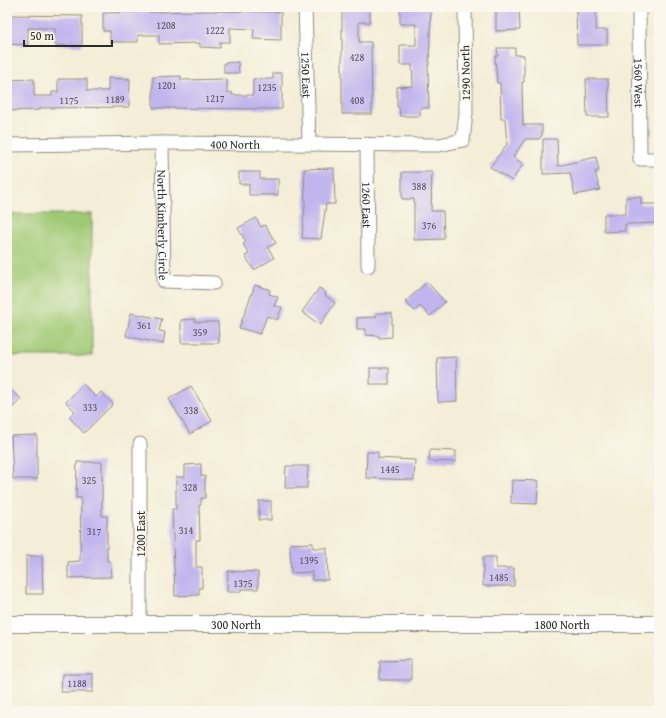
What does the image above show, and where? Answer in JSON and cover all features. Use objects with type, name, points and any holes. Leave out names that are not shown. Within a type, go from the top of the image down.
[{"type":"street","name":"1250 East","points":[[306,7],[309,143]]},
{"type":"street","name":"1290 North","points":[[463,140],[466,112],[465,7]]},
{"type":"street","name":"1560 West","points":[[639,7],[640,159],[659,159]]},
{"type":"street","name":"400 North","points":[[7,145],[162,142],[439,145],[463,140]]},
{"type":"street","name":"North Kimberly Circle","points":[[162,142],[164,281],[214,283]]},
{"type":"street","name":"1260 East","points":[[367,144],[368,266]]},
{"type":"street","name":"1200 East","points":[[140,444],[140,624]]},
{"type":"street","name":"300 North","points":[[7,624],[465,623]]},
{"type":"street","name":"1800 North","points":[[465,623],[659,624]]},
{"type":"green space","points":[[7,214],[92,214],[92,356],[7,356]]},
{"type":"building","points":[[342,7],[370,7],[370,22],[359,22],[359,42],[371,42],[372,114],[342,114]]},
{"type":"building","points":[[400,7],[431,7],[428,65],[429,108],[420,108],[420,116],[400,116],[399,107],[397,107],[397,87],[413,86],[412,65],[400,65],[400,45],[416,45],[416,24],[400,24]]},
{"type":"building","points":[[496,7],[519,7],[520,30],[496,31]]},
{"type":"building","points":[[201,11],[281,12],[281,40],[253,39],[254,29],[230,28],[230,42],[220,42],[220,48],[200,47],[200,43],[159,44],[159,35],[138,35],[138,42],[110,42],[110,31],[103,31],[103,13]]},
{"type":"building","points":[[576,11],[596,11],[596,30],[607,30],[607,45],[577,45]]},
{"type":"building","points":[[7,15],[82,16],[82,46],[55,45],[55,29],[49,28],[28,28],[28,45],[7,44]]},
{"type":"building","points":[[497,48],[515,48],[515,55],[524,55],[524,82],[522,82],[523,125],[542,125],[542,135],[539,139],[525,139],[513,157],[523,164],[512,181],[490,167],[507,144],[505,119],[501,119],[500,83],[497,83],[495,56],[498,56]]},
{"type":"building","points":[[238,62],[239,73],[224,73],[224,63]]},
{"type":"building","points":[[273,73],[282,73],[282,109],[153,108],[153,77],[181,76],[181,80],[227,79],[227,93],[232,92],[232,95],[253,95],[253,79],[273,79]]},
{"type":"building","points":[[108,78],[130,79],[129,107],[40,108],[40,110],[7,111],[7,80],[34,79],[34,96],[52,96],[52,92],[58,92],[58,79],[87,79],[87,91],[108,91]]},
{"type":"building","points":[[586,79],[608,79],[609,117],[587,117]]},
{"type":"building","points":[[543,139],[557,139],[558,166],[596,157],[599,171],[595,172],[600,190],[575,195],[570,173],[543,174]]},
{"type":"building","points":[[334,168],[335,204],[326,204],[321,239],[302,238],[305,205],[304,169]]},
{"type":"building","points":[[239,172],[260,172],[260,179],[278,179],[278,195],[249,195],[249,184],[239,184]]},
{"type":"building","points":[[402,172],[432,172],[431,211],[443,211],[444,239],[414,240],[414,199],[402,199]]},
{"type":"building","points":[[626,197],[641,197],[641,204],[659,204],[659,223],[625,224],[625,231],[604,232],[604,214],[626,214]]},
{"type":"building","points":[[256,218],[261,227],[265,225],[276,243],[268,247],[274,258],[254,270],[245,256],[249,254],[243,244],[246,242],[238,228]]},
{"type":"building","points":[[427,282],[445,302],[430,316],[420,306],[415,311],[405,302]]},
{"type":"building","points":[[255,285],[270,290],[269,294],[278,297],[274,306],[282,307],[277,320],[267,316],[260,334],[239,328]]},
{"type":"building","points":[[319,288],[335,303],[320,325],[302,312]]},
{"type":"building","points":[[131,313],[162,319],[159,331],[165,332],[163,344],[126,336]]},
{"type":"building","points":[[377,313],[392,313],[392,337],[379,338],[379,336],[366,335],[366,329],[357,329],[357,318],[376,317]]},
{"type":"building","points":[[195,319],[195,322],[218,322],[219,343],[181,343],[181,320]]},
{"type":"building","points":[[456,357],[457,401],[438,402],[437,358]]},
{"type":"building","points":[[370,368],[389,368],[389,384],[370,384]]},
{"type":"building","points":[[83,384],[96,397],[101,392],[113,404],[84,433],[69,417],[75,411],[66,402]]},
{"type":"building","points":[[7,386],[21,399],[7,413]]},
{"type":"building","points":[[191,386],[212,421],[190,434],[169,399]]},
{"type":"building","points":[[37,435],[37,479],[13,479],[11,436]]},
{"type":"building","points":[[430,450],[456,451],[456,462],[429,461]]},
{"type":"building","points":[[367,452],[378,452],[378,458],[415,460],[414,480],[366,478]]},
{"type":"building","points":[[77,462],[102,462],[102,516],[107,516],[107,561],[110,561],[111,577],[68,578],[68,562],[80,561],[81,498],[76,498]]},
{"type":"building","points":[[201,464],[201,476],[205,476],[205,498],[201,498],[201,505],[199,505],[200,540],[196,540],[196,567],[202,567],[202,588],[199,588],[199,595],[175,596],[172,509],[176,509],[176,477],[185,477],[185,465]]},
{"type":"building","points":[[286,466],[308,466],[307,488],[285,488]]},
{"type":"building","points":[[512,480],[538,481],[537,504],[511,503]]},
{"type":"building","points":[[259,501],[271,501],[271,520],[259,520]]},
{"type":"building","points":[[313,543],[313,548],[327,548],[328,580],[312,580],[312,572],[291,573],[290,544]]},
{"type":"building","points":[[26,556],[42,556],[43,594],[26,594]]},
{"type":"building","points":[[483,557],[496,557],[496,568],[514,568],[514,586],[483,586]]},
{"type":"building","points":[[228,571],[258,572],[258,589],[241,589],[241,592],[227,592]]},
{"type":"building","points":[[411,660],[411,680],[380,680],[380,661]]},
{"type":"building","points":[[62,674],[93,674],[93,692],[61,692]]}]
